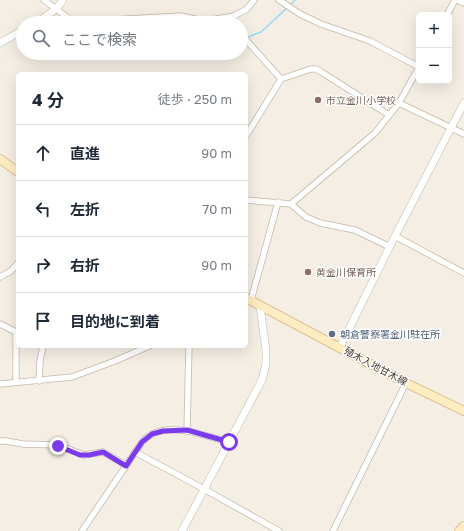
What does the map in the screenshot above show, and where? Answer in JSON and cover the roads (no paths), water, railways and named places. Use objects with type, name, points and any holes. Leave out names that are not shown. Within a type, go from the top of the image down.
[{"type":"main road","points":[[0,159],[16,171]]},
{"type":"main road","name":"殖木入地甘木線","points":[[249,299],[406,383],[464,411]]},
{"type":"main road","points":[[459,531],[464,526]]},
{"type":"street","points":[[44,0],[66,16]]},
{"type":"street","points":[[46,16],[56,9],[63,0]]},
{"type":"street","points":[[234,16],[247,9],[254,0]]},
{"type":"street","points":[[279,0],[321,24],[370,41],[416,65]]},
{"type":"street","points":[[449,12],[456,0],[464,3]]},
{"type":"street","points":[[0,43],[16,34]]},
{"type":"street","points":[[248,42],[281,79]]},
{"type":"street","points":[[248,133],[281,79],[311,69],[316,69],[388,115]]},
{"type":"street","points":[[291,204],[375,133],[399,103],[416,72]]},
{"type":"street","points":[[399,103],[464,134]]},
{"type":"street","points":[[340,347],[395,236],[464,103]]},
{"type":"street","points":[[248,200],[291,204],[306,217],[320,224],[355,230],[390,247]]},
{"type":"street","points":[[249,299],[278,202]]},
{"type":"street","points":[[395,236],[464,272]]},
{"type":"street","points":[[0,277],[11,271],[16,265]]},
{"type":"street","points":[[182,531],[262,380],[266,364],[266,351],[260,306]]},
{"type":"street","points":[[0,324],[16,332]]},
{"type":"street","points":[[16,382],[17,348]]},
{"type":"street","points":[[39,381],[43,348]]},
{"type":"street","points":[[0,384],[72,377],[144,348]]},
{"type":"street","points":[[187,430],[189,348]]},
{"type":"street","points":[[333,531],[406,383]]},
{"type":"street","points":[[82,531],[142,442],[152,434],[163,431],[187,430],[229,442]]},
{"type":"street","points":[[0,441],[58,446],[84,455],[103,452],[126,466]]},
{"type":"street","points":[[135,452],[279,531]]},
{"type":"waterway","points":[[289,6],[295,0]]},
{"type":"waterway","points":[[248,37],[261,32],[287,8]]},
{"type":"place","name":"市立金川小学校","points":[[318,100]]},
{"type":"place","name":"黄金川保育所","points":[[308,272]]},
{"type":"place","name":"朝倉警察署金川駐在所","points":[[332,334]]}]
